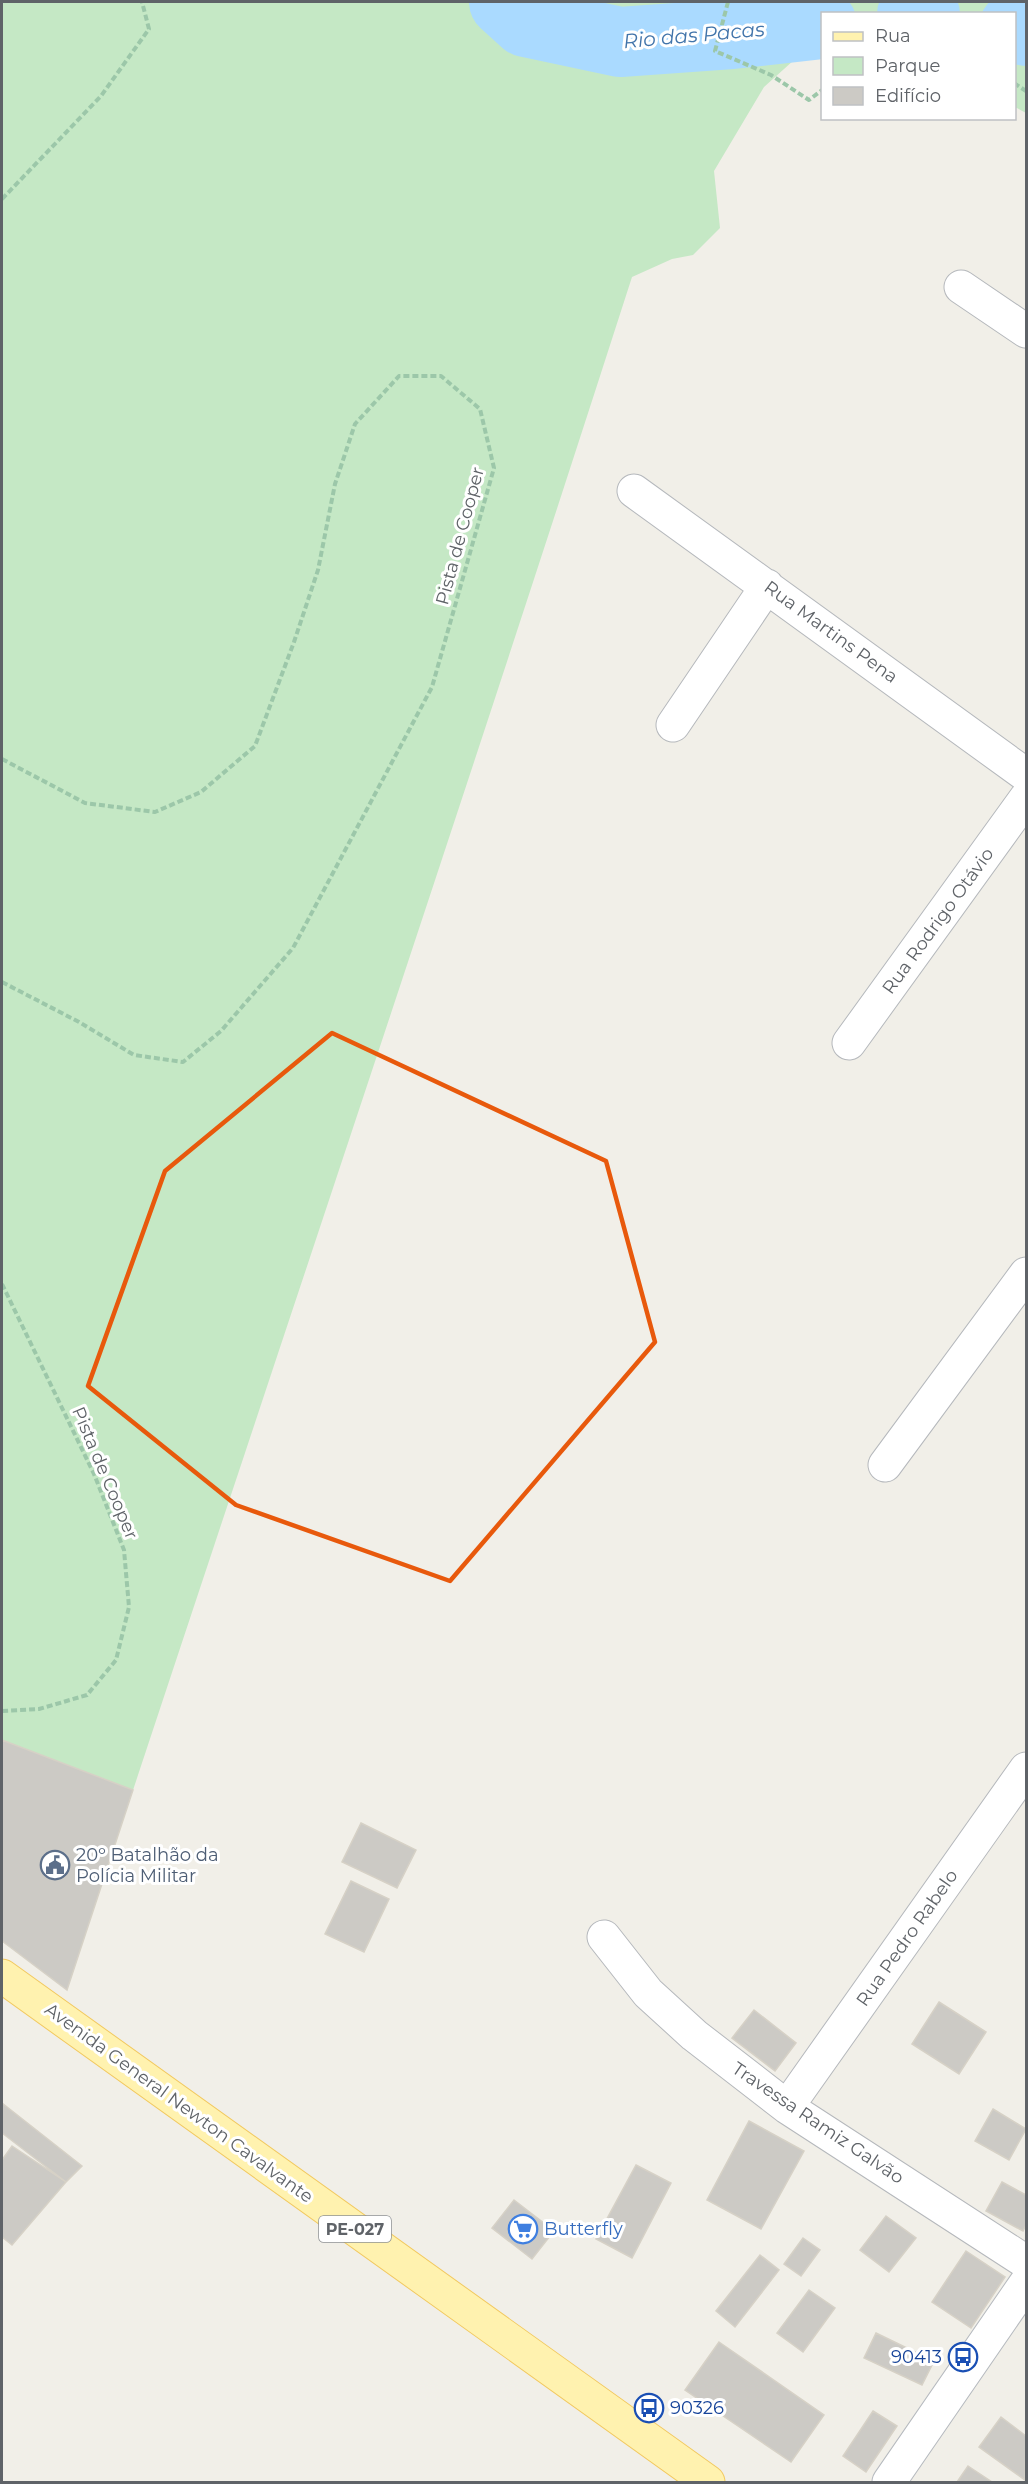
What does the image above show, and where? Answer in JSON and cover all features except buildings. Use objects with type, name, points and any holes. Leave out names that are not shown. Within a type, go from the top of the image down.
[{"type":"main road","name":"Avenida General Newton Cavalvante","points":[[2,1976],[708,2482]]},
{"type":"street","points":[[961,287],[1026,331]]},
{"type":"street","name":"Rua Martins Pena","points":[[634,491],[1026,775]]},
{"type":"street","points":[[674,725],[767,586]]},
{"type":"street","name":"Rua Rodrigo Otávio","points":[[849,1043],[1026,798]]},
{"type":"street","points":[[885,1465],[1026,1274]]},
{"type":"street","name":"Rua Pedro Rabelo","points":[[788,2107],[1026,1769]]},
{"type":"street","name":"Travessa Ramiz Galvão","points":[[604,1937],[648,1993],[694,2035],[788,2107],[1026,2262]]},
{"type":"street","points":[[889,2482],[1026,2283]]},
{"type":"path","points":[[2,199],[101,96],[143,38],[149,29],[142,2]]},
{"type":"path","points":[[728,2],[716,51],[771,75],[809,100],[821,91]]},
{"type":"path","name":"Pista de Cooper","points":[[2,759],[85,803],[155,812],[201,792],[255,746],[318,570],[335,484],[355,424],[399,376],[441,376],[480,409],[494,468],[432,687],[293,948],[221,1031],[183,1062],[134,1055],[79,1022],[2,982]]},
{"type":"path","name":"Pista de Cooper","points":[[2,1284],[98,1485],[124,1550],[129,1607],[116,1660],[87,1695],[39,1709],[2,1712]]},
{"type":"highlighted area","points":[[332,1033],[606,1161],[655,1342],[450,1581],[236,1505],[88,1386],[165,1171]]},
{"type":"green space","points":[[2,2],[1026,2],[1026,113],[1016,108],[1016,12],[821,12],[821,46],[804,51],[764,87],[714,171],[720,228],[693,255],[672,259],[632,277],[422,920],[67,1990],[2,1941]]},
{"type":"waterway","name":"Rio das Pacas","points":[[504,2],[526,22],[620,42],[732,34],[821,24]]},
{"type":"waterway","name":"Rio das Pacas","points":[[1016,28],[1026,31]]},
{"type":"place","name":"20º Batalhão da Polícia Militar","points":[[55,1865]]},
{"type":"place","name":"Butterfly","points":[[523,2229]]},
{"type":"place","name":"90413","points":[[963,2357]]},
{"type":"place","name":"90326","points":[[649,2408]]}]
